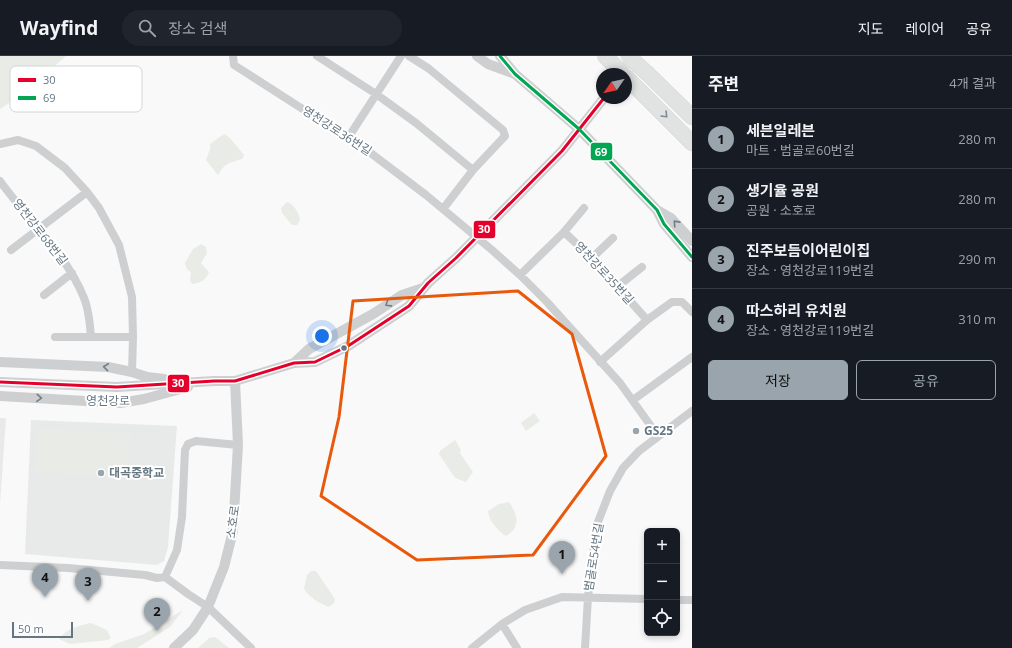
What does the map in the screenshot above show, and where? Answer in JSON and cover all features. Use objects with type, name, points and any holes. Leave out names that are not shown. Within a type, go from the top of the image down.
[{"type":"highway","points":[[628,56],[692,117]]},
{"type":"highway","points":[[605,57],[617,68]]},
{"type":"highway","points":[[632,82],[692,143]]},
{"type":"street","name":"영천강로36번길","points":[[233,56],[234,65],[368,151],[477,237]]},
{"type":"street","points":[[317,56],[376,94],[416,123],[473,170]]},
{"type":"street","points":[[348,138],[401,56]]},
{"type":"street","points":[[409,56],[428,68],[503,130],[505,136],[473,170],[443,209]]},
{"type":"street","points":[[477,56],[488,64],[516,74]]},
{"type":"street","points":[[500,56],[516,74],[579,129],[656,210],[664,224],[692,257]]},
{"type":"street","points":[[629,68],[639,56]]},
{"type":"street","name":"영천강로","points":[[0,362],[108,367],[147,377],[235,381],[294,363],[315,362],[348,346],[409,306],[423,288],[477,237],[562,151],[599,104]]},
{"type":"street","points":[[0,144],[18,140],[36,146],[65,168],[87,192],[99,208],[119,245],[132,297],[132,372]]},
{"type":"street","name":"영천강로68번길","points":[[1,185],[60,255],[72,273],[84,298],[90,320],[92,337]]},
{"type":"street","points":[[11,250],[87,192]]},
{"type":"street","points":[[564,232],[584,208]]},
{"type":"street","points":[[656,210],[671,218],[692,241]]},
{"type":"street","name":"영천강로35번길","points":[[520,275],[564,232],[592,258],[647,320]]},
{"type":"street","points":[[477,237],[520,275],[546,301],[633,400],[658,436]]},
{"type":"street","points":[[592,258],[613,238]]},
{"type":"street","points":[[618,286],[642,267]]},
{"type":"street","points":[[44,295],[72,273]]},
{"type":"street","name":"영천강로","points":[[294,363],[309,349],[373,314],[402,295],[423,288]]},
{"type":"street","points":[[600,362],[647,320],[672,302],[682,302],[692,312]]},
{"type":"street","points":[[56,337],[133,337]]},
{"type":"street","points":[[633,400],[692,357]]},
{"type":"street","name":"영천강로","points":[[0,382],[117,386],[214,381]]},
{"type":"street","name":"영천강로","points":[[0,396],[120,403],[144,400],[170,391],[214,381]]},
{"type":"street","name":"소호로","points":[[174,648],[193,630],[208,607],[224,567],[234,531],[238,445],[235,381]]},
{"type":"street","name":"범골로54번길","points":[[585,648],[588,597],[596,527],[610,491],[623,468],[639,451],[692,411]]},
{"type":"street","points":[[165,577],[177,550],[182,517],[185,450],[188,444],[196,441],[238,445]]},
{"type":"street","points":[[0,565],[68,568],[138,574],[156,578],[165,577],[208,607],[251,648]]},
{"type":"street","points":[[472,648],[476,643],[502,624],[525,610],[562,597],[588,597]]},
{"type":"street","name":"범골로54번길","points":[[588,597],[644,599]]},
{"type":"street","points":[[680,600],[692,600]]},
{"type":"street","points":[[502,624],[517,648]]},
{"type":"highlighted area","points":[[518,291],[572,334],[606,456],[533,555],[417,560],[321,496],[339,417],[353,301]]},
{"type":"shaded area","points":[[0,56],[66,56],[54,66],[10,66],[10,102],[0,109]]},
{"type":"shaded area","points":[[224,134],[229,137],[244,155],[243,158],[227,164],[218,175],[206,160],[210,149],[210,144]]},
{"type":"shaded area","points":[[287,202],[296,209],[299,215],[300,220],[297,225],[292,225],[282,213],[281,208]]},
{"type":"shaded area","points":[[201,244],[206,247],[207,253],[201,263],[209,272],[203,281],[192,284],[190,280],[191,272],[187,269],[185,263],[193,249]]},
{"type":"shaded area","points":[[534,413],[540,421],[526,431],[521,423]]},
{"type":"shaded area","points":[[0,418],[6,418],[0,504]]},
{"type":"shaded area","name":"대곡중학교","points":[[31,420],[177,426],[168,547],[164,561],[157,565],[25,554]]},
{"type":"shaded area","points":[[38,429],[130,433],[129,476],[37,473]]},
{"type":"shaded area","points":[[455,440],[461,450],[460,453],[473,472],[466,482],[455,478],[439,454],[440,451]]},
{"type":"shaded area","points":[[509,502],[516,516],[516,525],[514,529],[506,536],[494,525],[488,511],[499,504]]},
{"type":"shaded area","points":[[311,571],[316,571],[335,599],[334,603],[329,607],[315,600],[304,589],[307,575]]},
{"type":"shaded area","points":[[183,610],[170,627],[137,648],[109,648],[115,644],[144,634]]},
{"type":"shaded area","points":[[91,623],[107,630],[111,638],[108,640],[70,644],[59,639],[66,632],[77,626]]},
{"type":"shaded area","points":[[215,637],[229,648],[198,648],[209,638]]},
{"type":"transit line","name":"69","points":[[500,56],[515,74],[579,129],[657,210],[664,224],[692,257]]},
{"type":"transit line","name":"30","points":[[0,382],[117,387],[235,381],[294,363],[315,362],[348,346],[409,306],[428,283],[456,258],[562,151],[599,104]]},
{"type":"place","name":"GS25","points":[[636,431]]},
{"type":"place","name":"대곡중학교","points":[[101,473]]},
{"type":"place","name":"세븐일레븐","points":[[562,574]]},
{"type":"place","name":"따스하리 유치원","points":[[45,597]]},
{"type":"place","name":"진주보듬이어린이집","points":[[88,601]]},
{"type":"place","name":"생기율 공원","points":[[157,631]]}]
